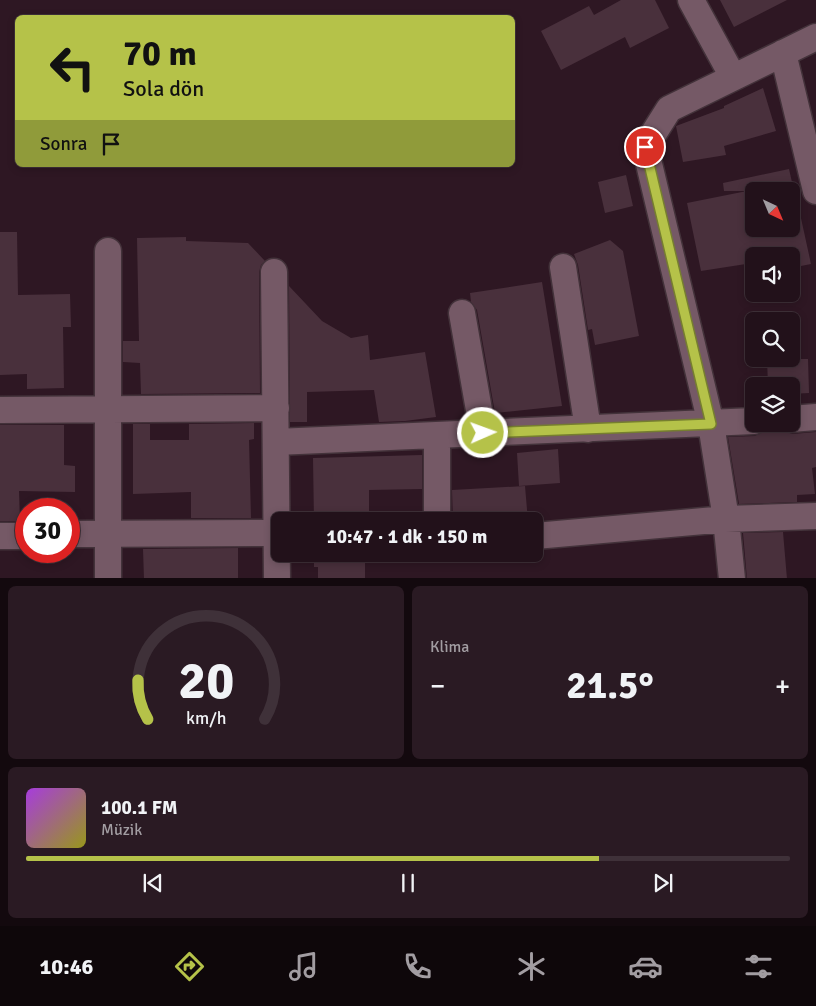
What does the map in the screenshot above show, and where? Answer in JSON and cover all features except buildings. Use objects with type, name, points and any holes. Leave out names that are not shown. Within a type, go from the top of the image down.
[{"type":"street","points":[[691,0],[733,77]]},
{"type":"street","points":[[732,578],[726,519],[711,424],[645,147],[669,109],[816,37]]},
{"type":"street","points":[[783,53],[816,191]]},
{"type":"street","points":[[108,251],[108,578]]},
{"type":"street","points":[[563,267],[588,429]]},
{"type":"street","points":[[274,272],[276,512]]},
{"type":"street","points":[[462,314],[483,433]]},
{"type":"street","points":[[0,410],[276,408]]},
{"type":"street","points":[[800,418],[816,417]]},
{"type":"street","points":[[276,442],[745,422]]},
{"type":"street","points":[[437,435],[437,512]]},
{"type":"street","points":[[543,535],[726,519],[816,516]]},
{"type":"street","points":[[80,534],[271,533]]},
{"type":"street","points":[[0,536],[15,536]]},
{"type":"street","points":[[277,562],[277,578]]},
{"type":"route","points":[[483,433],[711,424],[645,147]]}]
